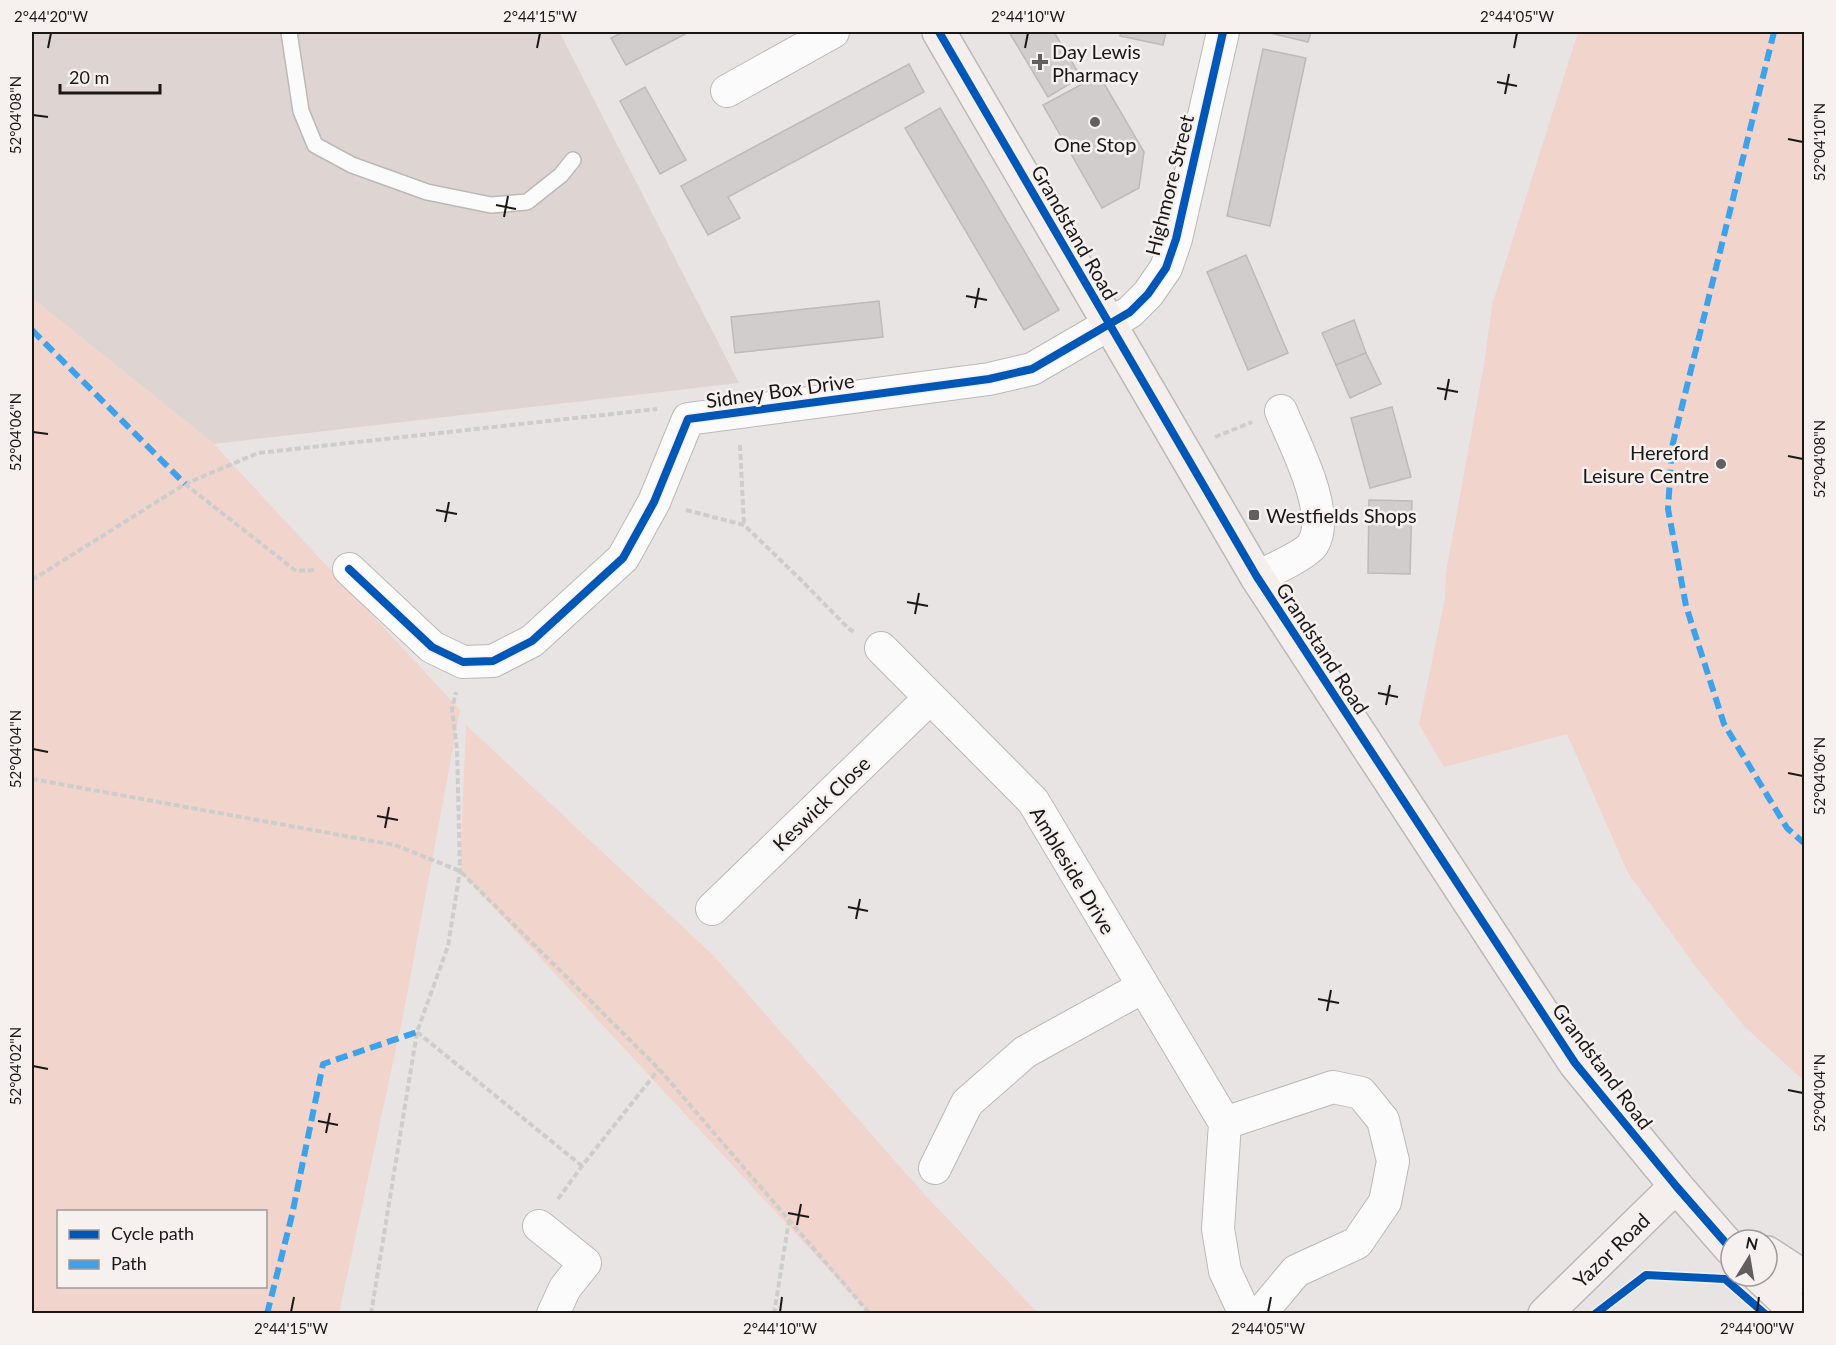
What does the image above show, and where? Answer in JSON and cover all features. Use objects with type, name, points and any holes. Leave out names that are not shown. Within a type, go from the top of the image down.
[{"type":"street","points":[[727,91],[832,32]]},
{"type":"street","name":"Grandstand Road","points":[[939,32],[1257,577],[1575,1063],[1719,1235]]},
{"type":"street","name":"Highmore Street","points":[[1110,324],[1130,312],[1148,294],[1166,268],[1176,239],[1223,32]]},
{"type":"street","name":"Sidney Box Drive","points":[[349,569],[432,647],[463,662],[493,661],[532,641],[623,558],[654,502],[688,419],[989,378],[1032,369],[1110,324]]},
{"type":"street","points":[[1257,577],[1293,559],[1313,545],[1319,524],[1311,483],[1281,411]]},
{"type":"street","name":"Ambleside Drive","points":[[881,648],[1033,801],[1225,1123]]},
{"type":"street","name":"Keswick Close","points":[[712,909],[930,698]]},
{"type":"street","points":[[935,1168],[967,1103],[1025,1052],[1143,987]]},
{"type":"street","points":[[1245,1314],[1225,1271],[1218,1229],[1225,1123],[1333,1087],[1361,1093],[1383,1120],[1393,1161],[1385,1202],[1357,1243],[1296,1271],[1260,1314]]},
{"type":"street","name":"Grandstand Road","points":[[1685,1196],[1730,1228]]},
{"type":"street","name":"Yazor Road","points":[[1545,1314],[1685,1196]]},
{"type":"street","points":[[539,1226],[585,1263],[565,1288],[553,1314]]},
{"type":"street","points":[[1779,1261],[1804,1277]]},
{"type":"street","points":[[1771,1288],[1798,1314]]},
{"type":"lane","points":[[289,32],[301,111],[315,146],[352,165],[427,192],[492,205],[527,202],[561,175],[573,160]]},
{"type":"path","points":[[32,580],[185,484],[258,453],[664,408],[688,419]]},
{"type":"path","points":[[1183,450],[1281,411]]},
{"type":"path","points":[[739,412],[744,525]]},
{"type":"path","points":[[185,484],[296,571],[349,569]]},
{"type":"path","points":[[654,502],[744,525],[849,629],[881,648]]},
{"type":"path","points":[[370,1314],[417,1032],[448,946],[460,871],[457,750],[452,708],[463,662]]},
{"type":"path","points":[[32,779],[395,845],[460,871],[659,1070],[870,1314]]},
{"type":"path","points":[[417,1032],[582,1166]]},
{"type":"path","points":[[539,1226],[582,1166],[659,1070]]},
{"type":"path","points":[[774,1314],[789,1219]]},
{"type":"shaded area","points":[[32,32],[555,32],[561,35],[739,383],[214,444],[32,298]]},
{"type":"shaded area","points":[[1578,32],[1804,32],[1804,1081],[1745,1027],[1698,970],[1628,873],[1567,734],[1444,767],[1419,724],[1445,598],[1446,572],[1485,359],[1492,305]]},
{"type":"shaded area","points":[[32,298],[214,444],[460,710],[403,1016],[339,1313],[32,1313]]},
{"type":"shaded area","points":[[466,725],[714,956],[926,1196],[1038,1313],[869,1313],[460,871]]},
{"type":"building","points":[[623,32],[689,32],[626,65],[611,38]]},
{"type":"building","points":[[1009,32],[1054,32],[1081,77],[1048,97]]},
{"type":"building","points":[[1121,32],[1166,32],[1163,45],[1120,36]]},
{"type":"building","points":[[1266,32],[1311,32],[1308,42]]},
{"type":"building","points":[[1263,49],[1306,58],[1270,226],[1227,216]]},
{"type":"building","points":[[909,64],[924,92],[728,197],[740,218],[708,235],[681,186]]},
{"type":"building","points":[[1099,75],[1144,152],[1139,188],[1102,208],[1043,105]]},
{"type":"building","points":[[645,87],[686,160],[660,174],[620,101]]},
{"type":"building","points":[[940,108],[1059,310],[1024,330],[905,128]]},
{"type":"building","points":[[1246,255],[1288,353],[1248,370],[1207,272]]},
{"type":"building","points":[[879,301],[883,337],[735,353],[731,317]]},
{"type":"building","points":[[1354,320],[1366,353],[1336,365],[1322,333]]},
{"type":"building","points":[[1366,353],[1381,384],[1350,398],[1336,365]]},
{"type":"building","points":[[1392,407],[1411,477],[1370,488],[1351,418]]},
{"type":"building","points":[[1369,500],[1412,501],[1410,574],[1368,573]]},
{"type":"marked path","points":[[1774,32],[1672,447],[1668,509],[1686,606],[1724,724],[1787,828],[1804,843]]},
{"type":"marked path","points":[[32,330],[185,484]]},
{"type":"marked path","points":[[267,1314],[292,1215],[323,1064],[417,1032]]},
{"type":"cycle path","points":[[939,32],[1257,577],[1575,1063],[1719,1235]]},
{"type":"cycle path","points":[[349,569],[432,647],[463,662],[493,661],[532,641],[623,558],[654,502],[688,419],[989,379],[1032,369],[1130,312],[1148,294],[1166,268],[1176,239],[1223,32]]},
{"type":"cycle path","points":[[1595,1314],[1646,1275],[1725,1279],[1765,1314]]},
{"type":"place","name":"Day Lewis Pharmacy","points":[[1040,62]]},
{"type":"place","name":"One Stop","points":[[1095,122]]},
{"type":"place","name":"Hereford Leisure Centre","points":[[1721,464]]},
{"type":"place","name":"Westfields Shops","points":[[1254,515]]}]
